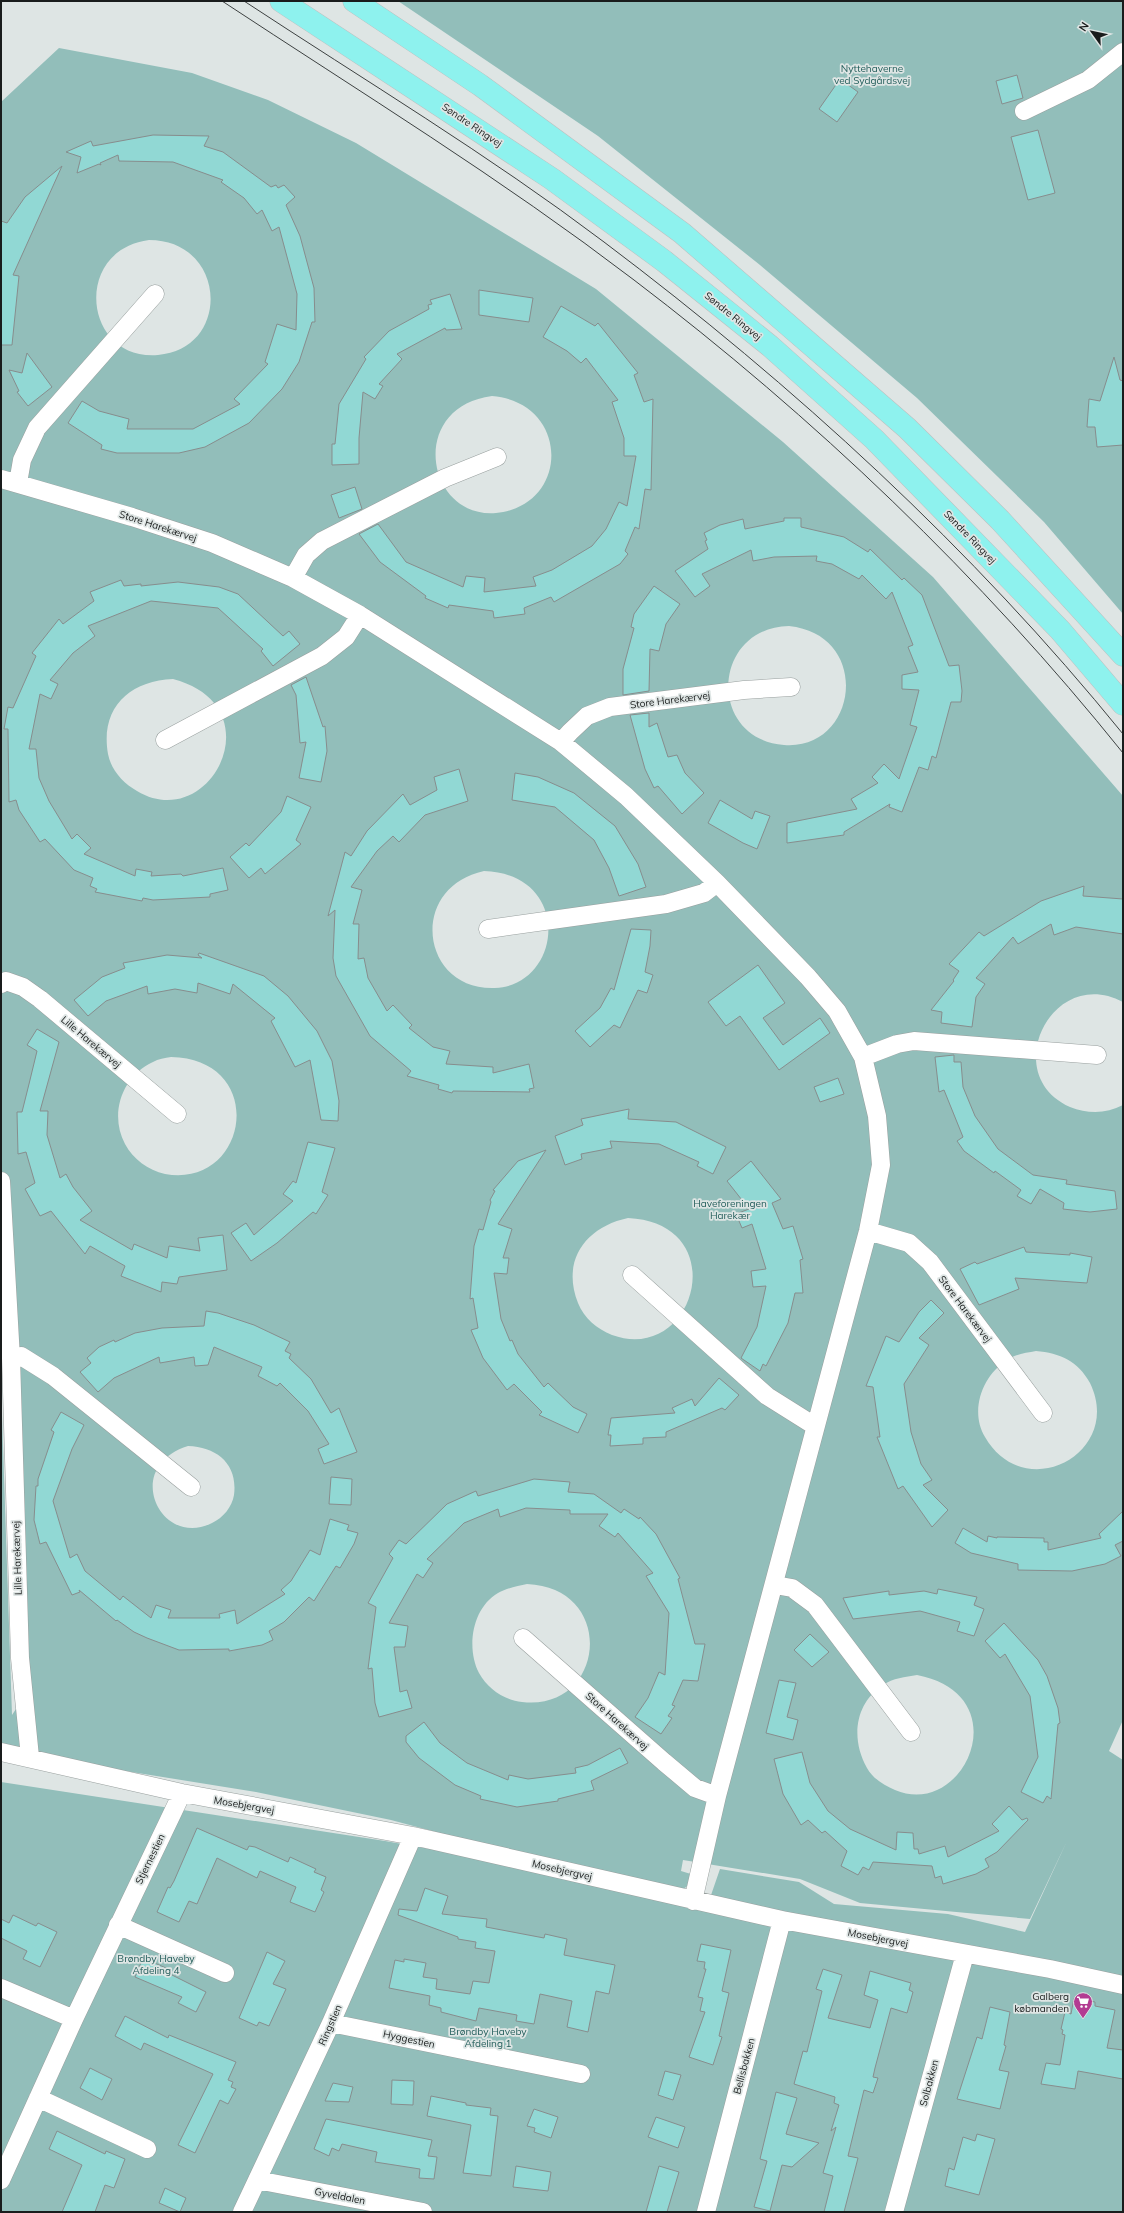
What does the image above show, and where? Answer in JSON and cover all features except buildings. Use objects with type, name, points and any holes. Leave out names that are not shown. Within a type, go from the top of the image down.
[{"type":"main road","name":"Søndre Ringvej","points":[[282,1],[552,179],[664,261],[770,346],[874,440],[1060,630],[1123,704]]},
{"type":"main road","points":[[354,1],[480,84],[688,238],[907,428],[1000,520],[1086,612],[1123,656]]},
{"type":"street","points":[[1024,111],[1088,80],[1123,52]]},
{"type":"street","name":"Store Harekærvej","points":[[155,294],[38,428],[10,481],[212,543],[293,578],[360,615],[562,742],[626,796],[717,883],[808,977],[836,1011],[863,1057],[877,1116],[880,1165],[868,1231],[717,1796],[693,1901]]},
{"type":"street","points":[[293,578],[306,555],[322,541],[445,478],[497,457]]},
{"type":"street","points":[[165,740],[322,656],[346,637],[360,615]]},
{"type":"street","name":"Store Harekærvej","points":[[562,742],[587,716],[610,708],[744,690],[791,687]]},
{"type":"street","points":[[488,929],[666,904],[696,896],[717,883]]},
{"type":"street","name":"Lille Harekærvej","points":[[1,984],[6,981],[22,987],[40,999],[177,1114]]},
{"type":"street","points":[[863,1057],[897,1044],[914,1041],[1097,1055]]},
{"type":"street","name":"Lille Harekærvej","points":[[1,1181],[11,1358],[20,1658],[30,1757]]},
{"type":"street","name":"Store Harekærvej","points":[[868,1231],[909,1243],[930,1262],[1043,1413]]},
{"type":"street","points":[[632,1275],[767,1396],[810,1423],[816,1424]]},
{"type":"street","points":[[11,1358],[21,1356],[47,1372],[191,1487]]},
{"type":"street","points":[[774,1585],[792,1588],[815,1605],[911,1732]]},
{"type":"street","name":"Store Harekærvej","points":[[523,1638],[695,1788],[717,1796]]},
{"type":"street","name":"Mosebjergvej","points":[[1,1752],[30,1757],[182,1793],[413,1836],[693,1901],[782,1920],[1123,1985]]},
{"type":"street","name":"Stjernestien","points":[[1,2180],[74,2019],[182,1793]]},
{"type":"street","name":"Ringstien","points":[[242,2212],[331,2023],[413,1836]]},
{"type":"street","name":"Bellisbakken","points":[[706,2212],[782,1920]]},
{"type":"street","points":[[118,1925],[225,1973]]},
{"type":"street","name":"Solbakken","points":[[894,2212],[965,1954]]},
{"type":"street","points":[[1,1988],[74,2019]]},
{"type":"street","name":"Hyggestien","points":[[331,2023],[581,2074]]},
{"type":"street","points":[[38,2098],[147,2149]]},
{"type":"street","name":"Gyveldalen","points":[[257,2180],[422,2212]]},
{"type":"green space","name":"Nyttehaverne ved Sydgårdsvej","points":[[398,1],[1123,1],[1123,614],[1044,522],[917,398],[760,265],[598,136]]},
{"type":"green space","points":[[59,48],[192,73],[268,100],[356,143],[596,289],[783,442],[933,577],[1123,796],[1123,1002],[1097,994],[1075,998],[1056,1010],[1043,1028],[1036,1050],[1038,1072],[1049,1092],[1070,1107],[1083,1111],[1097,1112],[1110,1110],[1123,1105],[1123,1720],[1109,1751],[1123,1760],[1123,2212],[1,2212],[1,1782],[385,1841],[662,1890],[578,1870],[391,1820],[256,1792],[1,1751],[1,1386],[12,1715],[16,1709],[1,1233],[1,102]],"holes":[[[149,240],[175,245],[194,257],[206,275],[210,295],[208,316],[199,334],[182,348],[158,355],[133,352],[114,341],[102,324],[96,304],[98,282],[107,263],[124,248]],[[492,396],[518,403],[536,416],[547,434],[551,454],[548,475],[538,493],[520,506],[496,513],[472,510],[454,499],[442,482],[436,461],[437,439],[447,420],[465,404]],[[789,626],[816,634],[834,649],[844,669],[846,691],[840,712],[828,730],[809,742],[784,745],[759,738],[741,724],[731,705],[728,684],[733,663],[744,645],[763,631]],[[173,679],[204,693],[221,714],[226,738],[221,762],[208,782],[188,796],[164,800],[137,791],[122,780],[115,771],[108,754],[107,738],[109,723],[113,711],[121,700],[131,691],[143,685]],[[484,871],[513,877],[533,890],[545,909],[548,930],[545,950],[534,969],[518,982],[495,988],[470,985],[451,973],[439,957],[433,937],[434,916],[443,897],[459,881]],[[171,1057],[202,1063],[223,1078],[234,1099],[236,1122],[230,1144],[215,1162],[193,1173],[165,1174],[147,1167],[128,1149],[120,1132],[118,1120],[119,1109],[121,1097],[126,1086],[133,1076],[142,1068],[164,1058]],[[628,1218],[661,1226],[682,1243],[692,1265],[691,1290],[682,1312],[665,1330],[641,1339],[612,1335],[601,1330],[587,1318],[578,1303],[574,1287],[573,1273],[575,1260],[581,1248],[589,1238],[600,1229],[613,1222]],[[1036,1351],[1053,1354],[1068,1360],[1080,1369],[1090,1383],[1097,1408],[1094,1431],[1082,1449],[1065,1462],[1045,1469],[1023,1468],[1002,1457],[985,1437],[980,1427],[978,1416],[979,1405],[985,1384],[999,1367],[1010,1358]],[[188,1446],[198,1447],[216,1454],[229,1466],[233,1474],[234,1495],[229,1508],[220,1518],[212,1523],[194,1528],[177,1525],[164,1516],[156,1502],[153,1486],[156,1471],[168,1456]],[[527,1584],[556,1591],[576,1606],[587,1626],[590,1648],[584,1670],[571,1688],[550,1700],[522,1702],[509,1699],[497,1693],[487,1684],[479,1673],[475,1663],[472,1641],[477,1618],[482,1608],[489,1600],[498,1593],[509,1588]],[[917,1675],[948,1687],[967,1706],[973,1728],[970,1751],[959,1772],[942,1788],[920,1794],[895,1790],[883,1784],[869,1772],[862,1757],[857,1734],[861,1712],[873,1693],[883,1685],[895,1679]],[[1067,1841],[1025,1932],[948,1914],[834,1904],[799,1882],[720,1869],[710,1898],[682,1890],[690,1884],[694,1875],[681,1871],[683,1860],[800,1879],[860,1903],[1030,1919]]]},
{"type":"tram line","points":[[222,1],[482,171],[584,243],[701,332],[830,443],[893,502],[1012,624],[1069,687],[1123,753]]},
{"type":"tram line","points":[[244,1],[426,118],[516,179],[604,242],[744,353],[878,472],[943,535],[1005,599],[1065,665],[1123,734]]},
{"type":"place","name":"Galberg købmanden","points":[[1083,2019]]},
{"type":"park label","name":"Haveforeningen Harekær","points":[[730,1208]]},
{"type":"park label","name":"Brøndby Haveby Afdeling 4","points":[[156,1964]]},
{"type":"park label","name":"Brøndby Haveby Afdeling 1","points":[[488,2036]]}]
